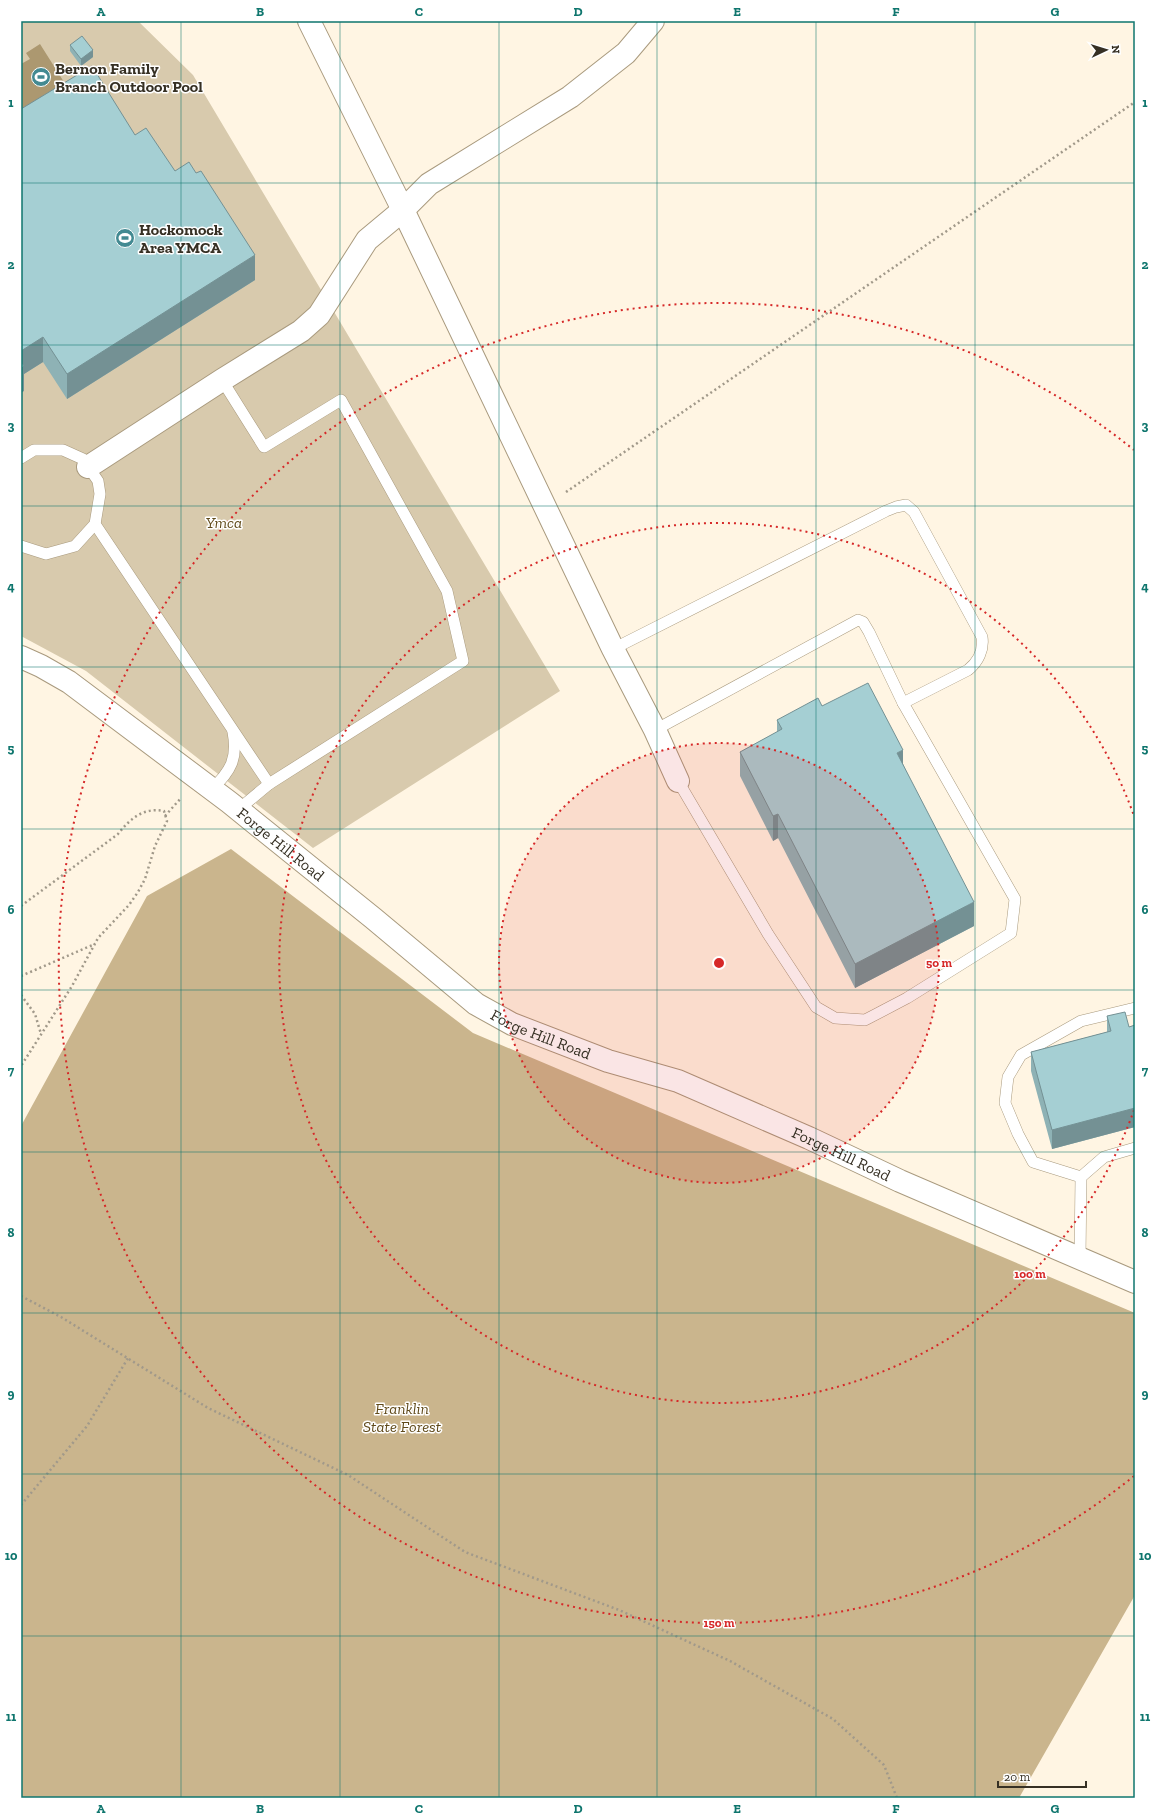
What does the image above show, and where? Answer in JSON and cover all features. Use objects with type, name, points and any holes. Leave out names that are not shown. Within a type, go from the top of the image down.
[{"type":"street","points":[[309,21],[403,210],[613,649],[655,730],[678,781]]},
{"type":"street","points":[[88,467],[313,322],[368,240],[403,210],[429,184],[570,97],[626,53],[653,21]]},
{"type":"street","name":"Forge Hill Road","points":[[21,657],[41,666],[69,682],[239,809],[476,1004],[512,1024],[608,1061],[678,1082],[809,1138],[900,1181],[1135,1282]]},
{"type":"lane","points":[[222,380],[264,447],[341,400],[447,591],[463,661],[269,784],[239,809]]},
{"type":"lane","points":[[21,458],[34,450],[63,450],[83,459],[98,481],[100,494],[95,524],[75,546],[46,554],[21,546]]},
{"type":"lane","points":[[613,649],[896,506],[906,506],[914,512],[982,637],[983,647],[976,662],[968,670],[903,703]]},
{"type":"lane","points":[[95,524],[269,784]]},
{"type":"lane","points":[[655,730],[858,620],[863,622],[870,632],[903,703],[1015,899],[1012,933],[907,998],[865,1020],[835,1018],[816,1007],[768,934],[678,781]]},
{"type":"lane","points":[[212,789],[227,774],[234,760],[235,741],[233,730]]},
{"type":"lane","points":[[1082,1177],[1033,1162],[1018,1134],[1005,1104],[1008,1077],[1021,1055],[1081,1021],[1135,1008]]},
{"type":"lane","points":[[1080,1258],[1082,1177],[1104,1157],[1135,1148]]},
{"type":"path","points":[[545,507],[1135,102]]},
{"type":"path","points":[[21,906],[118,834],[129,820],[153,809],[164,811],[167,821],[155,846],[145,879],[130,905],[96,943],[42,1035],[21,1066]]},
{"type":"path","points":[[21,976],[96,943]]},
{"type":"path","points":[[21,995],[35,1014],[42,1035]]},
{"type":"path","points":[[21,1296],[61,1316],[208,1408],[348,1475],[465,1552],[619,1610],[730,1661],[833,1719],[884,1765],[897,1798]]},
{"type":"path","points":[[21,1505],[87,1426],[128,1358]]},
{"type":"green space","name":"Ymca","points":[[21,21],[138,21],[193,75],[560,691],[313,848],[86,671],[21,636]]},
{"type":"green space","name":"Franklin State Forest","points":[[231,849],[473,1033],[1135,1313],[1135,1595],[1019,1798],[21,1798],[21,1126],[147,896]]},
{"type":"shaded area","name":"Bernon Family Branch Outdoor Pool","points":[[40,44],[69,90],[21,119],[21,64],[30,59],[26,53]]},
{"type":"building","points":[[82,36],[93,50],[81,59],[70,45]]},
{"type":"building","name":"Hockomock Area YMCA","points":[[92,66],[135,135],[146,128],[175,171],[189,162],[196,173],[201,171],[255,255],[67,374],[43,337],[21,351],[21,109]]},
{"type":"building","points":[[21,361],[24,366],[21,369]]},
{"type":"building","points":[[868,683],[903,750],[897,753],[974,902],[855,964],[778,814],[773,816],[740,752],[782,729],[777,720],[818,698],[822,706]]},
{"type":"building","points":[[1125,1012],[1129,1027],[1135,1025],[1135,1108],[1052,1130],[1031,1052],[1111,1031],[1107,1016]]},
{"type":"place","name":"Bernon Family Branch Outdoor Pool","points":[[41,77]]},
{"type":"place","name":"Hockomock Area YMCA","points":[[125,238]]}]
